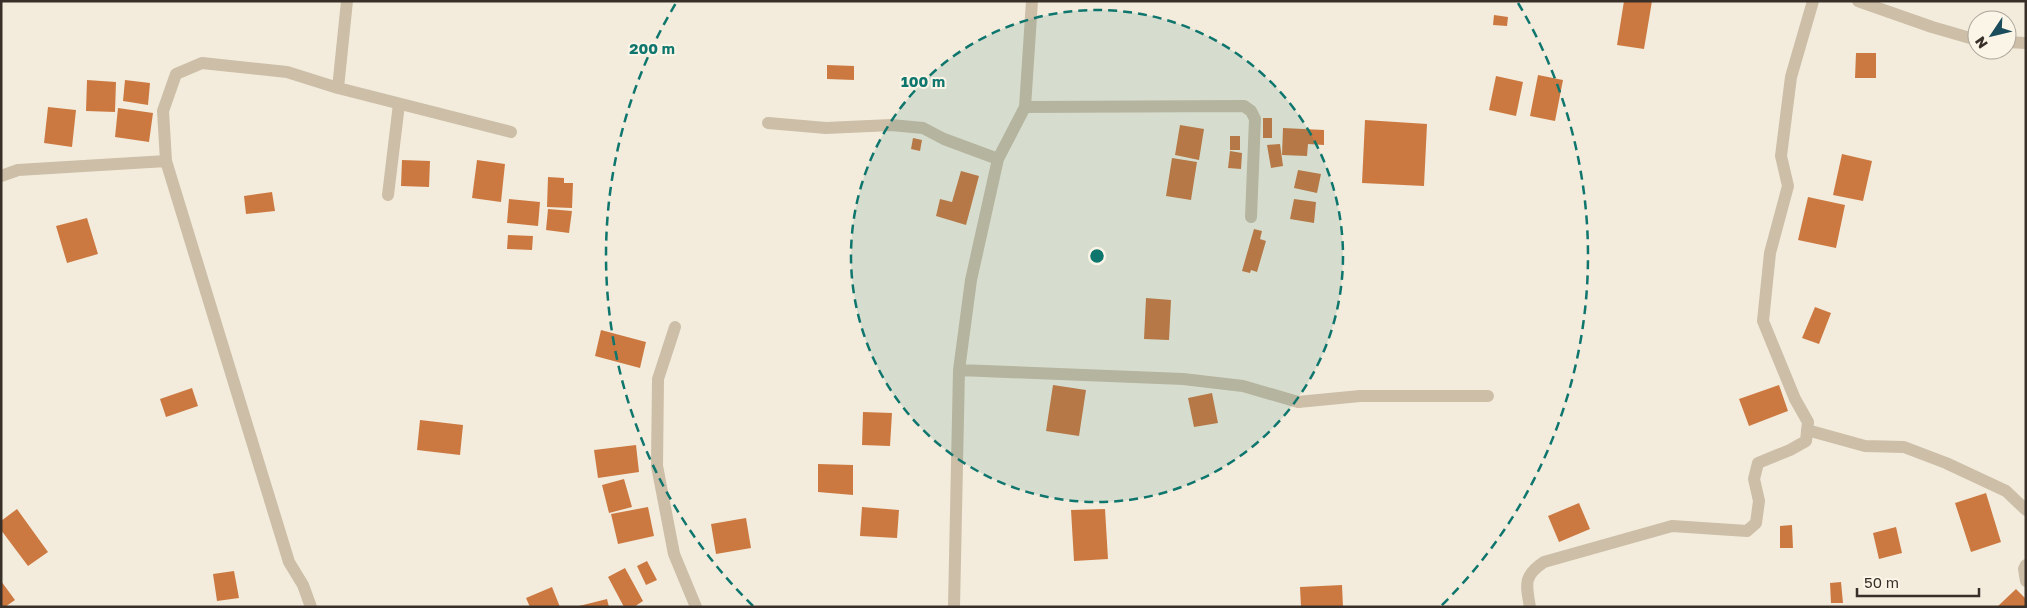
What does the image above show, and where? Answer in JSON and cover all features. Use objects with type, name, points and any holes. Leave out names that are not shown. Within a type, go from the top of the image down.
[{"type":"street","points":[[338,88],[347,1]]},
{"type":"street","points":[[954,607],[959,370],[971,280],[998,159],[1025,107],[1032,1]]},
{"type":"street","points":[[1530,607],[1526,583],[1531,570],[1544,562],[1672,526],[1747,531],[1756,523],[1759,501],[1754,479],[1758,463],[1790,450],[1806,440],[1808,422],[1795,399],[1763,321],[1770,253],[1788,186],[1781,156],[1791,77],[1813,1]]},
{"type":"street","points":[[1858,1],[1967,37]]},
{"type":"street","points":[[311,607],[303,585],[289,562],[166,162],[163,111],[176,74],[188,67],[202,63],[287,72],[338,88],[511,132]]},
{"type":"street","points":[[388,195],[399,104]]},
{"type":"street","points":[[1025,107],[1244,106],[1255,119],[1251,217]]},
{"type":"street","points":[[768,123],[826,128],[891,125],[923,128],[944,139],[998,159]]},
{"type":"street","points":[[1,176],[18,170],[166,162]]},
{"type":"street","points":[[675,327],[658,379],[657,466],[674,554],[696,607]]},
{"type":"street","points":[[959,370],[1184,379],[1243,386],[1298,402],[1360,396],[1488,396]]},
{"type":"street","points":[[1807,430],[1865,446],[1904,447],[1938,460],[2006,491],[2026,510]]},
{"type":"street","points":[[2026,564],[2024,568],[2026,581]]},
{"type":"building","points":[[1624,1],[1652,1],[1644,49],[1617,45]]},
{"type":"building","points":[[1494,15],[1508,17],[1507,26],[1493,25]]},
{"type":"building","points":[[1856,53],[1876,53],[1876,78],[1855,78]]},
{"type":"building","points":[[827,65],[854,66],[854,80],[827,79]]},
{"type":"building","points":[[1538,75],[1563,80],[1555,121],[1530,116]]},
{"type":"building","points":[[1496,76],[1523,82],[1516,116],[1489,110]]},
{"type":"building","points":[[87,80],[116,82],[115,112],[86,111]]},
{"type":"building","points":[[125,80],[150,83],[148,105],[123,101]]},
{"type":"building","points":[[48,107],[76,110],[72,147],[44,143]]},
{"type":"building","points":[[118,108],[153,113],[149,142],[115,137]]},
{"type":"building","points":[[1263,118],[1272,118],[1272,138],[1263,138]]},
{"type":"building","points":[[1365,120],[1427,124],[1424,186],[1362,183]]},
{"type":"building","points":[[1180,125],[1204,129],[1199,160],[1175,155]]},
{"type":"building","points":[[1283,128],[1324,130],[1324,145],[1308,144],[1307,156],[1282,155]]},
{"type":"building","points":[[1230,136],[1240,136],[1240,150],[1230,150]]},
{"type":"building","points":[[913,138],[922,140],[920,151],[911,149]]},
{"type":"building","points":[[1280,144],[1283,166],[1271,168],[1267,145]]},
{"type":"building","points":[[1230,151],[1242,153],[1241,169],[1228,168]]},
{"type":"building","points":[[1842,154],[1872,161],[1863,201],[1833,195]]},
{"type":"building","points":[[1172,158],[1197,162],[1191,200],[1166,196]]},
{"type":"building","points":[[402,160],[430,161],[429,187],[401,186]]},
{"type":"building","points":[[477,160],[505,164],[501,202],[472,198]]},
{"type":"building","points":[[1298,170],[1321,174],[1317,193],[1294,188]]},
{"type":"building","points":[[961,171],[979,176],[966,225],[936,216],[940,199],[952,202]]},
{"type":"building","points":[[548,177],[564,178],[564,183],[573,183],[572,208],[547,207]]},
{"type":"building","points":[[272,192],[275,211],[246,214],[244,196]]},
{"type":"building","points":[[1808,197],[1845,205],[1836,248],[1798,240]]},
{"type":"building","points":[[509,199],[540,202],[538,226],[507,223]]},
{"type":"building","points":[[1294,199],[1316,202],[1314,223],[1290,219]]},
{"type":"building","points":[[548,209],[572,211],[569,233],[546,230]]},
{"type":"building","points":[[87,218],[98,254],[67,263],[56,226]]},
{"type":"building","points":[[1254,229],[1262,231],[1260,239],[1266,241],[1257,272],[1251,270],[1250,273],[1242,271]]},
{"type":"building","points":[[508,235],[533,236],[532,250],[507,249]]},
{"type":"building","points":[[1146,298],[1171,300],[1169,340],[1144,339]]},
{"type":"building","points":[[1815,307],[1831,313],[1819,344],[1802,338]]},
{"type":"building","points":[[601,330],[646,342],[640,368],[595,356]]},
{"type":"building","points":[[1053,385],[1086,390],[1079,436],[1046,431]]},
{"type":"building","points":[[1779,385],[1788,411],[1749,426],[1739,399]]},
{"type":"building","points":[[192,388],[198,406],[166,417],[160,399]]},
{"type":"building","points":[[1212,393],[1218,423],[1194,427],[1188,398]]},
{"type":"building","points":[[863,412],[892,413],[890,446],[862,445]]},
{"type":"building","points":[[420,420],[463,425],[460,455],[417,450]]},
{"type":"building","points":[[636,445],[639,472],[598,478],[594,450]]},
{"type":"building","points":[[818,464],[853,465],[853,495],[818,492]]},
{"type":"building","points":[[624,479],[632,507],[609,513],[602,485]]},
{"type":"building","points":[[1986,493],[2001,542],[1971,552],[1955,503]]},
{"type":"building","points":[[1579,503],[1590,529],[1559,542],[1548,516]]},
{"type":"building","points":[[648,507],[654,536],[618,544],[611,514]]},
{"type":"building","points":[[862,507],[899,510],[897,538],[860,536]]},
{"type":"building","points":[[17,509],[48,552],[28,566],[1,530],[1,521]]},
{"type":"building","points":[[1105,509],[1108,559],[1074,561],[1071,510]]},
{"type":"building","points":[[746,518],[751,548],[716,554],[711,524]]},
{"type":"building","points":[[1792,525],[1793,548],[1780,548],[1780,526]]},
{"type":"building","points":[[1896,527],[1902,553],[1879,559],[1873,533]]},
{"type":"building","points":[[647,561],[657,580],[646,585],[637,566]]},
{"type":"building","points":[[625,568],[643,601],[634,607],[624,607],[608,577]]},
{"type":"building","points":[[234,571],[239,598],[217,601],[213,574]]},
{"type":"building","points":[[1,581],[15,600],[5,607],[1,607]]},
{"type":"building","points":[[1841,582],[1843,603],[1831,603],[1830,583]]},
{"type":"building","points":[[1342,585],[1343,607],[1301,607],[1300,587]]},
{"type":"building","points":[[552,587],[560,607],[530,607],[526,598]]},
{"type":"building","points":[[2016,589],[2026,599],[2026,607],[1997,607]]},
{"type":"building","points":[[607,599],[609,607],[579,607],[579,606]]}]
